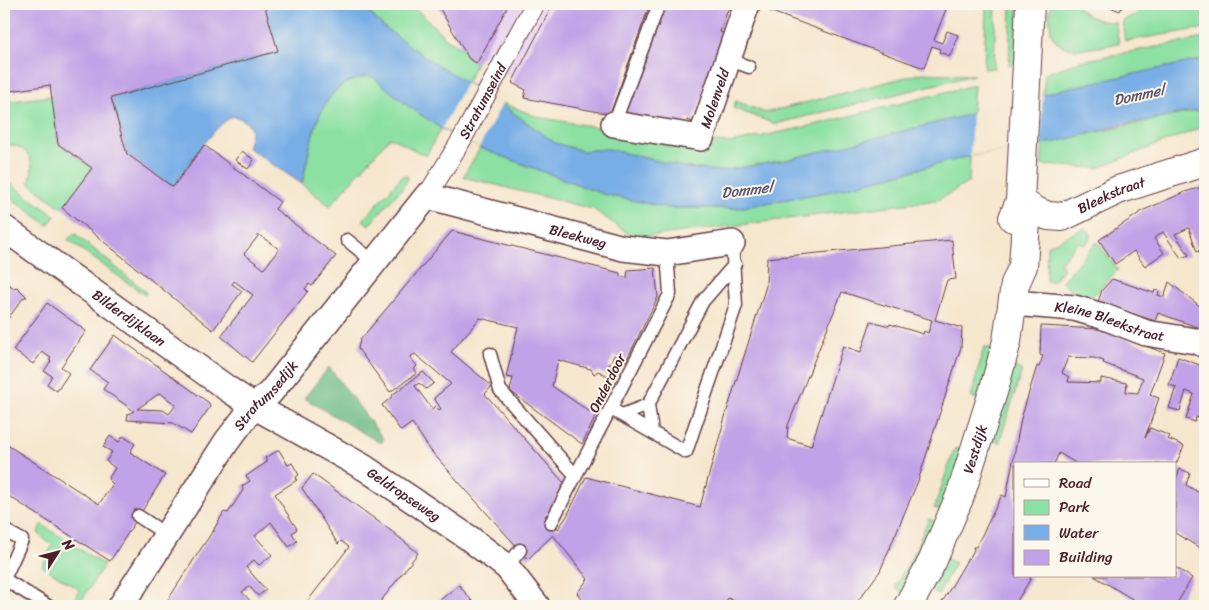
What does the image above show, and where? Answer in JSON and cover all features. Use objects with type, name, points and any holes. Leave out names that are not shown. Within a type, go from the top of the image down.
[{"type":"street","name":"Stratumseind","points":[[427,196],[462,139],[535,4]]},
{"type":"street","name":"Molenveld","points":[[614,124],[700,138],[738,63],[747,4]]},
{"type":"street","name":"Vestdijk","points":[[908,606],[932,562],[960,496],[1007,341],[1014,294],[1009,266],[1012,220],[1020,201],[1030,4]]},
{"type":"street","name":"Bleekstraat","points":[[1020,201],[1048,216],[1062,217],[1118,190],[1205,162]]},
{"type":"street","name":"Bleekweg","points":[[427,196],[624,248],[667,253],[734,254]]},
{"type":"street","name":"Stratumsedijk","points":[[121,606],[227,441],[254,406],[270,393],[427,196]]},
{"type":"street","name":"Bilderdijklaan","points":[[4,228],[254,406]]},
{"type":"street","name":"Kleine Bleekstraat","points":[[1014,294],[1102,316],[1146,333],[1202,340]]},
{"type":"street","name":"Geldropseweg","points":[[254,406],[365,468],[470,538],[513,559],[537,606]]},
{"type":"lane","points":[[614,124],[659,4]]},
{"type":"lane","points":[[347,240],[374,262]]},
{"type":"lane","name":"Onderdoor","points":[[551,522],[576,476],[617,412],[670,294],[667,253]]},
{"type":"lane","points":[[652,432],[648,405],[703,301],[734,254]]},
{"type":"lane","points":[[617,412],[686,452],[736,305],[734,254]]},
{"type":"lane","points":[[490,354],[500,390],[576,476]]},
{"type":"lane","points":[[617,412],[648,405]]},
{"type":"lane","points":[[138,516],[167,535]]},
{"type":"lane","points":[[4,530],[22,540],[4,579],[48,606]]},
{"type":"shaded area","points":[[475,4],[604,4],[544,101],[456,39]]},
{"type":"green space","points":[[361,4],[411,4],[446,38],[464,49],[468,58],[476,63],[466,83],[410,48],[384,27]]},
{"type":"green space","points":[[986,4],[996,4],[994,68],[984,69]]},
{"type":"green space","points":[[1011,4],[1019,4],[1015,64],[1009,65]]},
{"type":"green space","points":[[1051,4],[1075,4],[1093,18],[1115,22],[1119,43],[1088,49],[1077,49],[1058,43],[1053,36],[1050,24]]},
{"type":"green space","points":[[1147,4],[1205,4],[1205,28],[1125,41],[1122,21],[1136,14]]},
{"type":"green space","points":[[1205,38],[1205,59],[1043,95],[1045,74],[1080,61]]},
{"type":"green space","points":[[922,73],[974,75],[775,124],[733,108],[736,101],[765,113]]},
{"type":"green space","points":[[373,76],[403,102],[440,128],[440,130],[426,156],[390,137],[330,206],[302,184],[315,129],[326,103],[335,92],[348,82]]},
{"type":"green space","points":[[974,85],[972,114],[786,160],[721,171],[687,168],[608,149],[583,151],[555,143],[502,105],[503,103],[538,117],[699,145],[707,142],[731,143],[814,125]]},
{"type":"green space","points":[[52,96],[58,144],[92,168],[62,208],[29,183],[32,168],[31,161],[25,151],[12,145],[4,145],[4,102]]},
{"type":"green space","points":[[1205,109],[1205,126],[1098,168],[1041,165],[1043,144]]},
{"type":"green space","points":[[480,148],[603,194],[669,208],[738,208],[832,191],[970,156],[969,182],[938,200],[643,237],[630,235],[593,209],[463,177]]},
{"type":"green space","points":[[402,176],[407,176],[408,179],[403,187],[369,225],[363,220]]},
{"type":"green space","points":[[4,179],[55,216],[48,225],[4,193]]},
{"type":"green space","points":[[1086,229],[1091,233],[1089,241],[1084,245],[1078,242],[1060,263],[1063,269],[1053,281],[1047,282],[1047,246]]},
{"type":"green space","points":[[74,233],[146,292],[145,295],[68,240]]},
{"type":"green space","points":[[1097,242],[1118,270],[1090,299],[1072,292],[1061,282]]},
{"type":"green space","points":[[984,347],[993,349],[980,400],[971,397]]},
{"type":"green space","points":[[329,367],[384,440],[380,443],[304,398]]},
{"type":"green space","points":[[1013,367],[1022,370],[999,443],[990,440]]},
{"type":"green space","points":[[955,448],[963,450],[943,511],[934,508]]},
{"type":"green space","points":[[929,519],[938,523],[903,593],[895,587],[914,553]]},
{"type":"green space","points":[[41,524],[104,565],[78,606],[70,606],[80,590],[42,566],[52,546],[38,533]]},
{"type":"green space","points":[[946,558],[955,563],[938,595],[930,590]]},
{"type":"water","name":"Dommel","points":[[264,4],[361,4],[381,25],[425,57],[504,106],[555,143],[583,151],[608,149],[687,168],[720,171],[786,160],[972,114],[1067,88],[1205,59],[1205,109],[1122,125],[1056,142],[970,156],[832,191],[738,208],[669,208],[603,194],[480,148],[440,128],[403,102],[373,77],[368,76],[341,86],[331,96],[323,109],[316,124],[302,184],[247,147],[251,136],[250,127],[245,121],[234,116],[210,136],[173,187],[127,154],[111,98],[277,51]]},
{"type":"pier","points":[[466,83],[502,104],[479,148],[442,128]]},
{"type":"pier","points":[[1043,94],[1041,145],[970,156],[972,113]]},
{"type":"building","points":[[4,4],[264,4],[278,51],[111,98],[127,154],[173,187],[204,145],[280,202],[275,209],[336,256],[312,286],[309,284],[305,289],[308,291],[252,362],[221,336],[253,295],[234,281],[232,284],[242,291],[213,330],[62,208],[92,168],[58,144],[50,85],[4,92]],"holes":[[[259,235],[279,249],[264,269],[244,254]]]},
{"type":"building","points":[[437,4],[509,4],[477,63],[469,59]]},
{"type":"building","points":[[553,4],[650,4],[610,114],[524,98],[526,90],[512,83]]},
{"type":"building","points":[[664,4],[730,4],[720,32],[726,34],[693,122],[687,120],[684,128],[623,116]]},
{"type":"building","points":[[772,4],[948,4],[934,40],[942,43],[947,31],[958,35],[950,56],[939,52],[940,49],[932,46],[924,68],[769,11]]},
{"type":"building","points":[[1102,4],[1123,4],[1120,11]]},
{"type":"building","points":[[242,151],[254,160],[248,169],[235,160]]},
{"type":"building","points":[[1205,186],[1205,248],[1197,252],[1189,228],[1175,234],[1189,255],[1181,258],[1163,232],[1154,238],[1164,253],[1145,266],[1134,251],[1115,264],[1099,240],[1144,210],[1185,192]]},
{"type":"building","points":[[452,231],[620,273],[620,276],[627,278],[628,270],[655,268],[658,297],[626,361],[614,355],[608,367],[618,372],[614,379],[598,371],[594,374],[591,369],[558,360],[552,386],[596,416],[582,444],[510,391],[513,378],[506,377],[518,327],[480,318],[451,352],[492,386],[485,394],[564,483],[545,516],[558,529],[567,516],[586,477],[700,507],[725,417],[766,286],[767,258],[952,240],[956,279],[947,280],[935,320],[962,328],[961,347],[918,481],[880,571],[854,606],[744,606],[728,598],[724,605],[728,606],[587,606],[577,593],[588,579],[553,535],[528,559],[431,451],[412,423],[401,431],[382,405],[392,395],[423,372],[434,383],[426,389],[419,383],[415,386],[432,409],[435,406],[439,410],[441,409],[434,398],[451,384],[415,354],[410,357],[417,366],[414,369],[417,373],[390,392],[358,349],[360,340]],"holes":[[[842,292],[932,320],[928,333],[924,331],[923,334],[890,324],[889,326],[871,321],[861,352],[843,346],[811,446],[787,438],[788,425]]]},
{"type":"building","points":[[1112,279],[1154,293],[1155,290],[1159,291],[1158,295],[1164,297],[1169,282],[1205,310],[1205,326],[1203,329],[1158,313],[1155,321],[1098,302],[1102,290]]},
{"type":"building","points":[[4,281],[14,288],[17,287],[27,297],[24,297],[4,327]]},
{"type":"building","points":[[47,303],[86,331],[61,367],[69,373],[57,391],[47,384],[52,376],[44,371],[51,358],[42,352],[33,364],[13,350]]},
{"type":"building","points":[[1041,326],[1099,329],[1165,353],[1150,395],[1159,398],[1145,438],[1150,428],[1170,436],[1168,439],[1184,446],[1176,464],[1176,462],[1074,462],[1059,453],[1055,462],[1014,462],[1014,578],[1031,578],[1017,601],[1026,606],[940,606],[969,559],[974,550],[973,547],[976,547],[1002,495],[1006,497],[1021,419],[1037,366],[1039,367],[1043,356],[1040,355]],"holes":[[[1068,357],[1094,358],[1104,361],[1103,363],[1143,378],[1138,393],[1126,392],[1127,383],[1101,378],[1101,383],[1068,382],[1069,377],[1062,373]]]},
{"type":"building","points":[[115,335],[209,403],[210,407],[191,434],[173,423],[127,420],[128,414],[134,411],[103,389],[108,382],[90,370]],"holes":[[[160,393],[176,405],[169,414],[163,410],[137,409]]]},
{"type":"building","points":[[1178,357],[1205,367],[1205,421],[1196,417],[1195,422],[1186,419],[1194,394],[1186,391],[1180,411],[1169,408],[1176,387],[1169,385]]},
{"type":"building","points":[[110,436],[119,442],[123,436],[135,444],[130,452],[165,475],[110,561],[4,493],[4,443],[99,504],[113,484],[108,479],[115,468],[106,461],[112,452],[103,447]]},
{"type":"building","points":[[279,450],[288,465],[292,463],[299,475],[296,477],[297,480],[275,494],[297,529],[292,533],[297,541],[289,547],[271,522],[255,536],[272,555],[259,565],[254,560],[246,567],[266,590],[258,596],[249,586],[242,592],[255,606],[164,606],[198,553],[214,532],[224,512],[228,513],[243,490],[242,486],[250,481],[246,476],[267,462],[265,458]]},
{"type":"building","points":[[1180,469],[1190,473],[1186,485],[1205,496],[1205,551],[1176,534],[1176,479]]},
{"type":"building","points":[[313,474],[394,533],[418,553],[377,606],[304,606],[349,547],[341,541],[338,544],[302,488]]},
{"type":"building","points":[[1176,568],[1192,578],[1176,605],[1178,606],[1144,606],[1097,578],[1176,578]]},
{"type":"building","points":[[459,585],[476,606],[432,606]]}]
